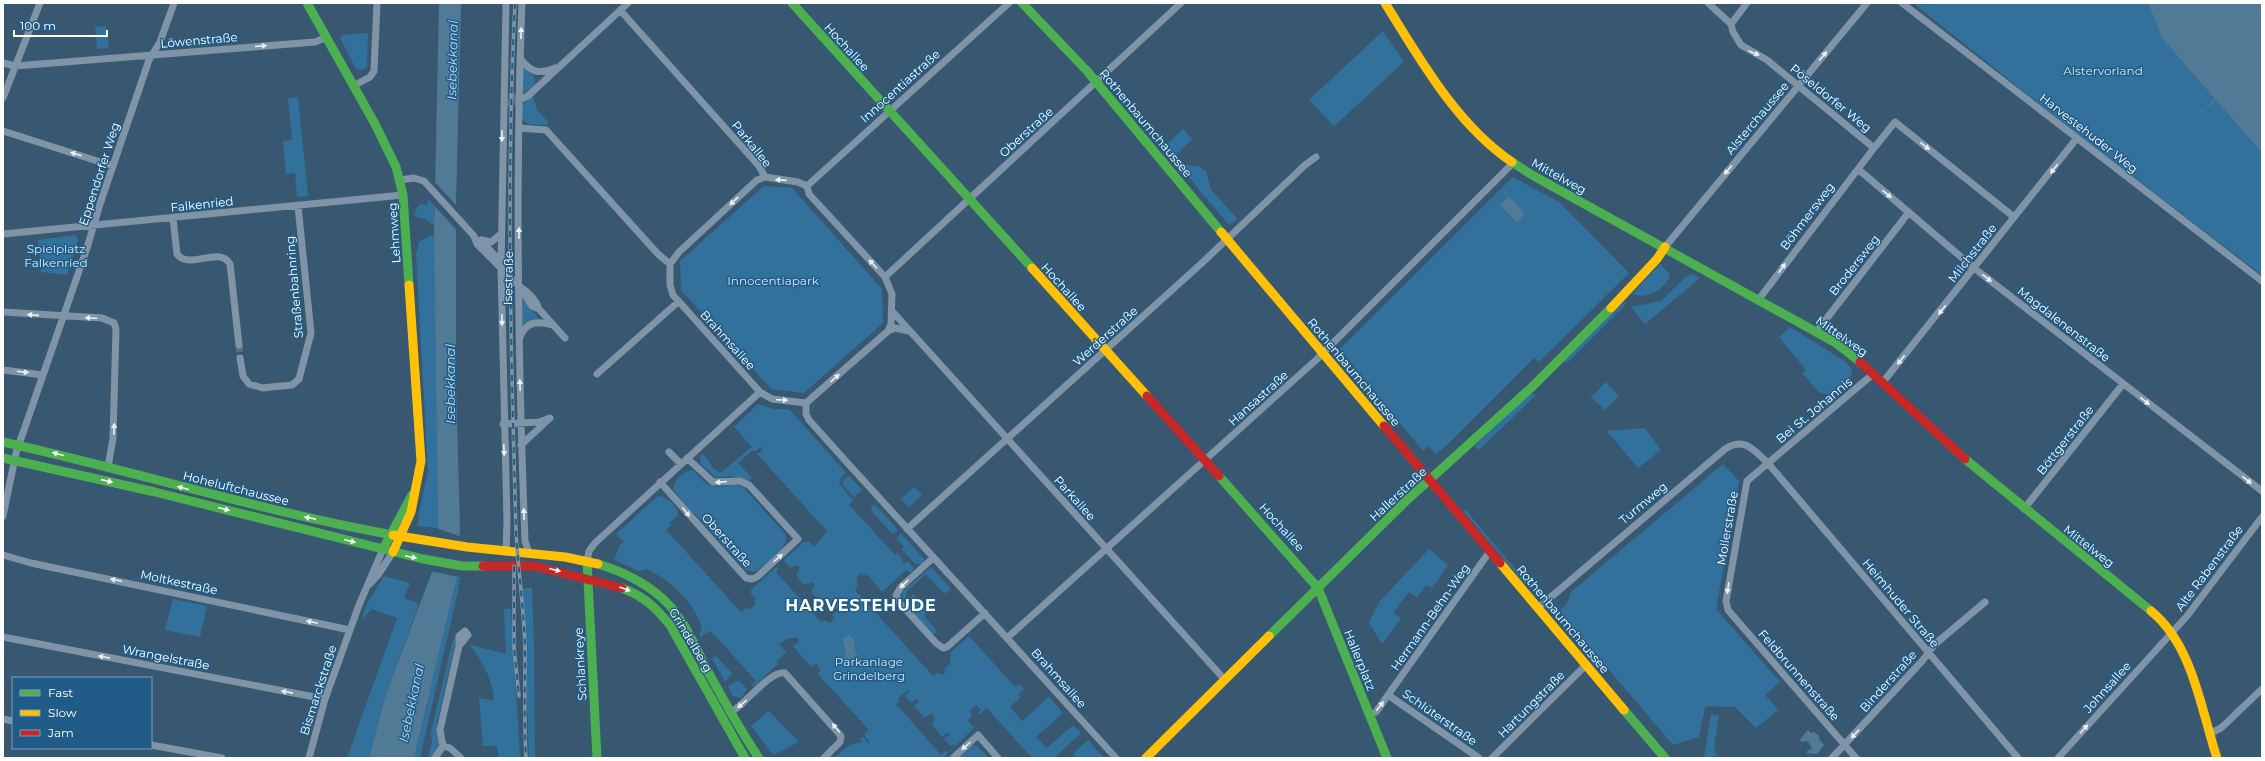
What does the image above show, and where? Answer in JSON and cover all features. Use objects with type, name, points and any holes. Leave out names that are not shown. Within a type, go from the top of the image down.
[{"type":"street","points":[[3,98],[40,3]]},
{"type":"street","name":"Eppendorfer Weg","points":[[3,516],[14,460],[19,445],[64,317],[113,166],[152,55],[160,42],[174,3]]},
{"type":"street","name":"Lehmweg","points":[[307,3],[325,38],[355,85],[380,134],[400,180],[404,195],[421,455],[418,484],[411,512],[402,535],[393,552]]},
{"type":"street","points":[[355,85],[370,77],[374,71],[377,3]]},
{"type":"street","name":"Isestraße","points":[[506,3],[501,234],[503,424],[507,522],[506,552]]},
{"type":"street","name":"Isestraße","points":[[522,3],[519,100],[521,445],[525,541],[529,553]]},
{"type":"street","points":[[519,100],[528,96],[628,3]]},
{"type":"street","name":"Hochallee","points":[[792,3],[1302,568],[1318,588]]},
{"type":"street","name":"Innocentiastraße","points":[[807,186],[889,110],[1009,3]]},
{"type":"street","name":"Rothenbaumchaussee","points":[[1022,3],[1067,48],[1097,83],[1322,353],[1665,758]]},
{"type":"street","name":"Oberstraße","points":[[885,277],[1097,83],[1181,3]]},
{"type":"street","name":"Mittelweg","points":[[1385,3],[1446,95],[1482,137],[1513,163],[1817,331],[1851,354],[1945,441],[2024,509],[2161,618],[2173,632],[2182,650],[2217,758]]},
{"type":"street","points":[[1708,3],[1731,24],[1747,3]]},
{"type":"street","name":"Alsterchaussee","points":[[1664,247],[1867,3]]},
{"type":"street","name":"Harvestehuder Weg","points":[[1902,3],[2262,281]]},
{"type":"street","name":"Parkallee","points":[[620,10],[759,166],[765,177],[798,182],[807,186]]},
{"type":"street","name":"Pöseldorfer Weg","points":[[1731,24],[1733,32],[1741,45],[1767,60],[1874,148],[1895,122],[2014,217]]},
{"type":"street","name":"Löwenstraße","points":[[3,63],[15,66],[315,42],[325,38]]},
{"type":"street","points":[[520,58],[527,67],[535,72],[547,72],[558,67]]},
{"type":"street","points":[[519,128],[546,130],[658,254],[670,264],[679,252],[757,180],[765,177]]},
{"type":"street","points":[[3,131],[113,166]]},
{"type":"street","name":"Milchstraße","points":[[1883,382],[2078,138]]},
{"type":"street","name":"Böhmersweg","points":[[1759,299],[1874,148]]},
{"type":"street","name":"Werderstraße","points":[[907,529],[1228,240],[1305,165],[1316,157]]},
{"type":"street","name":"Hansastraße","points":[[1007,638],[1322,353],[1513,163]]},
{"type":"street","name":"Magdalenenstraße","points":[[1858,169],[1974,268],[2262,492]]},
{"type":"street","points":[[400,180],[419,178],[429,187],[474,236],[478,244],[519,286],[529,293],[537,302],[538,310],[565,338]]},
{"type":"street","points":[[807,186],[809,194],[885,277],[892,294],[891,324],[888,331]]},
{"type":"street","name":"Falkenried","points":[[3,234],[404,195]]},
{"type":"street","name":"Straßenbahnring","points":[[240,358],[243,376],[249,384],[262,388],[292,384],[300,379],[311,333],[298,206]]},
{"type":"street","name":"Brodersweg","points":[[1817,331],[1909,212]]},
{"type":"street","points":[[173,218],[177,254],[180,257],[188,260],[219,257],[226,259],[230,264],[239,345]]},
{"type":"street","points":[[474,236],[481,240],[491,242],[501,234]]},
{"type":"street","points":[[481,240],[497,258],[501,267]]},
{"type":"street","name":"Hallerstraße","points":[[1146,758],[1318,588],[1430,480],[1532,386],[1598,321],[1657,259],[1664,247]]},
{"type":"street","name":"Brahmsallee","points":[[670,264],[672,290],[678,302],[760,392],[772,399],[806,403],[806,414],[809,420],[1116,758]]},
{"type":"street","points":[[597,374],[678,302]]},
{"type":"street","name":"Parkallee","points":[[892,311],[1225,680]]},
{"type":"street","points":[[3,312],[64,317],[102,318],[114,323],[116,329],[113,438],[108,467]]},
{"type":"street","points":[[520,337],[524,328],[531,323],[540,322],[553,326]]},
{"type":"street","points":[[806,403],[888,331],[895,328],[909,331]]},
{"type":"street","points":[[3,370],[44,375]]},
{"type":"street","name":"Bei St. Johannis","points":[[1767,462],[1874,374]]},
{"type":"street","name":"Böttgerstraße","points":[[2024,509],[2123,384]]},
{"type":"street","points":[[588,564],[589,551],[595,543],[760,392]]},
{"type":"street","points":[[503,424],[521,424],[550,418],[521,445]]},
{"type":"street","name":"Hoheluftchaussee","points":[[3,442],[108,467],[247,504],[391,534],[466,547]]},
{"type":"street","name":"Turmweg","points":[[1538,608],[1725,449],[1739,443],[1746,445],[1767,462]]},
{"type":"street","points":[[669,452],[681,464]]},
{"type":"street","name":"Hoheluftchaussee","points":[[3,458],[140,489],[393,552],[462,566]]},
{"type":"street","name":"Oberstraße","points":[[660,482],[746,578],[752,579],[757,577],[798,539],[749,485],[740,481],[713,482],[687,458]]},
{"type":"street","name":"Mollerstraße","points":[[1726,606],[1746,483],[1767,462]]},
{"type":"street","name":"Heimhuder Straße","points":[[1767,462],[2018,758]]},
{"type":"street","name":"Lehmweg","points":[[383,549],[418,484]]},
{"type":"street","name":"Alte Rabenstraße","points":[[2173,632],[2262,517]]},
{"type":"street","name":"Grindelberg","points":[[466,547],[506,552],[562,556],[643,584],[668,604],[682,624],[730,713],[759,758]]},
{"type":"street","name":"Bismarckstraße","points":[[309,758],[325,699],[350,629],[383,549]]},
{"type":"street","name":"Hermann-Behn-Weg","points":[[1388,695],[1490,551]]},
{"type":"street","name":"Bismarckstraße","points":[[368,585],[378,575],[393,552]]},
{"type":"street","name":"Moltkestraße","points":[[3,555],[350,629]]},
{"type":"street","points":[[933,558],[901,587],[896,595],[899,602],[936,643],[943,648],[947,647],[985,614]]},
{"type":"street","name":"Schlankreye","points":[[588,564],[597,758]]},
{"type":"street","name":"Grindelberg","points":[[462,566],[532,566],[613,584],[639,594],[663,616],[745,758]]},
{"type":"street","name":"Hallerplatz","points":[[1318,588],[1369,714],[1376,712],[1388,695]]},
{"type":"street","name":"Binderstraße","points":[[1832,758],[1935,644],[1985,602]]},
{"type":"street","name":"Feldbrunnenstraße","points":[[1726,606],[1856,758]]},
{"type":"street","name":"Johnsallee","points":[[2058,758],[2173,632]]},
{"type":"street","name":"Wrangelstraße","points":[[3,637],[325,699]]},
{"type":"street","points":[[436,758],[443,746],[440,730],[459,646]]},
{"type":"street","name":"Hartungstraße","points":[[1492,758],[1586,665]]},
{"type":"street","points":[[730,713],[738,708],[773,676],[786,673],[841,736],[840,742],[824,758]]},
{"type":"street","points":[[2209,734],[2221,728],[2262,689]]},
{"type":"street","name":"Schlüterstraße","points":[[1388,695],[1479,758]]},
{"type":"street","points":[[1369,714],[1387,758]]},
{"type":"street","points":[[953,758],[978,736],[998,758]]},
{"type":"street","points":[[152,745],[222,758]]},
{"type":"street","points":[[443,746],[450,748],[461,758]]},
{"type":"green space","name":"Alstervorland","points":[[1913,3],[2148,3],[2162,38],[2262,153],[2262,275],[2077,134]]},
{"type":"green space","points":[[106,26],[109,48],[97,49],[95,27]]},
{"type":"green space","points":[[1383,31],[1404,62],[1334,126],[1309,100]]},
{"type":"green space","points":[[367,33],[367,67],[363,70],[356,69],[340,38],[343,35]]},
{"type":"green space","points":[[522,66],[533,74],[536,85],[524,93],[523,93]]},
{"type":"green space","points":[[533,96],[537,110],[549,123],[546,125],[528,124],[521,118],[522,105]]},
{"type":"green space","points":[[298,97],[308,196],[297,197],[295,173],[286,174],[283,141],[292,140],[288,98]]},
{"type":"green space","points":[[1183,129],[1192,139],[1173,158],[1164,147]]},
{"type":"green space","points":[[1186,165],[1198,166],[1206,171],[1211,190],[1237,219],[1229,225],[1182,169]]},
{"type":"green space","points":[[1513,177],[1559,202],[1629,273],[1539,362],[1534,358],[1447,445],[1436,454],[1429,446],[1423,451],[1340,349]]},
{"type":"green space","name":"Innocentiapark","points":[[764,186],[792,188],[882,289],[883,323],[804,393],[771,389],[681,290],[680,261]]},
{"type":"green space","points":[[428,199],[434,205],[434,224],[431,224],[427,220],[413,214],[420,204],[427,205]]},
{"type":"green space","name":"Spielplatz Falkenried","points":[[75,235],[78,240],[67,275],[41,272],[38,240]]},
{"type":"green space","points":[[431,235],[434,236],[438,528],[418,526],[419,512],[428,471],[416,254],[419,242]]},
{"type":"green space","points":[[1660,264],[1670,274],[1665,284],[1655,292],[1643,296],[1632,294]]},
{"type":"green space","points":[[1693,274],[1700,278],[1645,324],[1631,307],[1661,301],[1686,277]]},
{"type":"green space","points":[[521,297],[539,319],[522,324]]},
{"type":"green space","points":[[1623,303],[1627,303],[1566,364],[1564,360]]},
{"type":"green space","points":[[1790,327],[1846,362],[1852,370],[1850,379],[1828,395],[1819,392],[1802,373],[1806,370],[1779,337]]},
{"type":"green space","points":[[1606,382],[1619,396],[1605,410],[1591,397]]},
{"type":"green space","points":[[1528,395],[1536,395],[1479,450],[1475,446]]},
{"type":"green space","name":"Parkanlage Grindelberg","points":[[758,404],[774,409],[789,409],[846,473],[841,477],[839,483],[853,501],[849,505],[895,555],[898,553],[904,564],[908,561],[914,568],[911,573],[906,570],[882,592],[867,574],[864,576],[861,573],[856,578],[858,584],[855,590],[933,676],[938,672],[942,675],[946,672],[944,670],[950,663],[951,652],[969,636],[1015,687],[1019,684],[1024,689],[1018,694],[1021,697],[1010,707],[1022,721],[1049,697],[1063,713],[1036,737],[1047,748],[1073,725],[1081,733],[1054,758],[1032,758],[987,708],[980,714],[978,712],[981,710],[976,705],[969,711],[972,715],[968,721],[974,728],[943,758],[834,758],[849,745],[862,742],[860,739],[863,737],[869,744],[870,742],[864,735],[869,730],[818,674],[821,670],[816,663],[811,667],[793,646],[799,641],[797,638],[789,638],[779,644],[786,652],[777,661],[778,664],[753,687],[752,685],[756,681],[711,631],[700,637],[701,625],[697,616],[686,600],[672,585],[647,569],[639,571],[614,560],[620,545],[624,542],[616,534],[658,496],[671,502],[678,511],[678,515],[669,523],[671,525],[666,530],[741,612],[747,607],[750,610],[756,604],[754,601],[756,599],[751,594],[751,590],[776,567],[778,569],[776,572],[821,622],[824,620],[830,623],[835,618],[832,615],[838,610],[836,608],[830,613],[826,608],[830,601],[827,598],[820,601],[811,592],[815,585],[812,582],[804,585],[796,575],[800,568],[797,565],[790,568],[784,560],[804,542],[809,542],[814,547],[827,531],[756,453],[760,453],[763,449],[761,447],[755,452],[753,450],[738,463],[752,478],[749,480],[731,476],[715,477],[701,464],[700,457],[703,454],[714,469],[720,473],[752,447],[734,427]],"holes":[[[909,690],[910,691],[905,696],[911,703],[917,699],[919,701],[914,706],[924,717],[932,714],[935,718],[932,725],[942,737],[947,732],[950,734],[944,739],[951,746],[953,744],[955,746],[947,753],[946,751],[941,755],[896,704],[900,701],[898,698]]]},
{"type":"green space","points":[[1645,428],[1661,450],[1638,468],[1607,431]]},
{"type":"green space","points":[[1723,464],[1739,481],[1716,609],[1780,682],[1765,695],[1778,710],[1756,728],[1735,707],[1707,706],[1705,708],[1699,737],[1673,745],[1559,611],[1566,605],[1571,592]]},
{"type":"green space","points":[[693,470],[703,481],[712,486],[735,485],[744,488],[785,534],[785,544],[772,559],[758,570],[754,572],[746,570],[693,512],[691,513],[673,489],[675,482],[680,476]]},
{"type":"green space","points":[[849,476],[862,490],[854,497],[843,485],[844,479]]},
{"type":"green space","points":[[914,487],[922,495],[909,507],[901,499]]},
{"type":"green space","points":[[875,504],[898,530],[895,533],[891,533],[872,511],[871,507]]},
{"type":"green space","points":[[1467,509],[1468,513],[1527,583],[1525,584],[1465,513],[1464,510]]},
{"type":"green space","points":[[901,534],[925,560],[922,564],[915,564],[902,549],[904,547],[896,538]]},
{"type":"green space","points":[[1429,549],[1448,565],[1432,588],[1426,585],[1417,598],[1409,592],[1393,613],[1401,618],[1382,644],[1369,622],[1380,601]]},
{"type":"green space","points":[[930,568],[933,569],[951,589],[944,594],[926,574],[906,592],[906,604],[902,597],[903,591]]},
{"type":"green space","points":[[384,576],[410,583],[404,598],[419,604],[386,694],[369,758],[347,758],[397,618],[372,609],[361,620],[368,602]]},
{"type":"green space","points":[[457,577],[460,577],[457,595],[420,758],[414,758]]},
{"type":"green space","points":[[523,588],[532,588],[535,758],[529,758]]},
{"type":"green space","name":"Parkanlage Grindelberg","points":[[913,594],[926,608],[932,603],[934,606],[924,616],[937,631],[932,635],[906,606]]},
{"type":"green space","points":[[173,599],[207,606],[200,637],[165,630]]},
{"type":"green space","points":[[504,609],[511,609],[520,758],[499,758],[497,746],[483,746],[479,698],[494,701],[493,693],[492,686],[486,672],[470,645],[506,654]]},
{"type":"green space","points":[[457,636],[437,723],[439,744],[432,758],[428,758],[432,742],[431,732],[453,640]]},
{"type":"green space","points":[[716,656],[732,673],[725,682],[712,658]]},
{"type":"green space","points":[[739,680],[747,689],[741,698],[733,696],[728,686]]},
{"type":"green space","points":[[769,711],[799,742],[773,755],[751,726]]},
{"type":"green space","points":[[1711,714],[1719,716],[1714,747],[1717,756],[1704,758]]},
{"type":"green space","points":[[1088,740],[1104,758],[1077,758],[1073,754]]},
{"type":"green space","points":[[976,745],[989,758],[957,758],[969,746]]},
{"type":"water","name":"Isebekkanal","points":[[439,3],[461,3],[456,202],[456,384],[460,528],[457,577],[414,758],[369,758],[386,694],[432,572],[438,528],[434,236]]},
{"type":"water","points":[[2148,3],[2262,3],[2262,153],[2162,38]]},
{"type":"water","points":[[1509,197],[1525,214],[1517,223],[1500,205]]},
{"type":"water","points":[[849,635],[854,639],[855,650],[860,661],[859,666],[854,668],[845,666],[843,661],[846,653],[843,639]]},
{"type":"water","points":[[1808,730],[1819,736],[1819,739],[1824,745],[1817,754],[1806,753],[1808,750],[1812,749],[1808,741],[1801,742],[1800,739]]},
{"type":"pier","points":[[433,180],[458,207],[458,232],[432,203]]},
{"type":"pier","points":[[436,528],[462,537],[459,577],[430,571]]},
{"type":"waterway","points":[[2210,105],[2216,99]]},
{"type":"tunnel","points":[[503,97],[514,97],[519,100],[514,103],[503,103]]},
{"type":"tunnel","points":[[239,345],[240,358]]},
{"type":"railway","points":[[515,3],[512,69],[510,267],[516,531],[525,648],[526,758]]},
{"type":"railway","points":[[514,566],[514,648],[519,696]]},
{"type":"traffic: fast","points":[[307,3],[375,124],[396,167],[403,195],[409,285]]},
{"type":"traffic: fast","points":[[792,3],[1032,268]]},
{"type":"traffic: fast","points":[[1022,3],[1087,71],[1221,232]]},
{"type":"traffic: fast","points":[[1512,162],[1532,175],[1836,343],[1860,362]]},
{"type":"traffic: fast","points":[[1269,636],[1406,501],[1532,387],[1611,308]]},
{"type":"traffic: fast","points":[[3,442],[101,465],[246,503],[393,535]]},
{"type":"traffic: fast","points":[[3,458],[155,492],[423,559],[462,566],[483,566]]},
{"type":"traffic: fast","points":[[1965,459],[2151,611]]},
{"type":"traffic: fast","points":[[1219,476],[1318,588],[1387,758]]},
{"type":"traffic: fast","points":[[383,549],[412,495]]},
{"type":"traffic: fast","points":[[587,561],[597,758]]},
{"type":"traffic: fast","points":[[598,564],[640,582],[655,592],[669,605],[682,622],[725,702],[759,758]]},
{"type":"traffic: fast","points":[[622,588],[649,603],[670,625],[745,758]]},
{"type":"traffic: fast","points":[[1624,710],[1665,758]]},
{"type":"traffic: slow","points":[[1385,3],[1426,68],[1456,110],[1492,147],[1512,162]]},
{"type":"traffic: slow","points":[[1221,232],[1384,426]]},
{"type":"traffic: slow","points":[[1611,308],[1657,259],[1665,247]]},
{"type":"traffic: slow","points":[[1032,268],[1147,396]]},
{"type":"traffic: slow","points":[[393,552],[411,512],[421,461],[409,285]]},
{"type":"traffic: slow","points":[[393,535],[467,547],[565,557],[598,564]]},
{"type":"traffic: slow","points":[[1500,563],[1624,710]]},
{"type":"traffic: slow","points":[[2151,611],[2165,625],[2177,642],[2186,660],[2194,679],[2217,758]]},
{"type":"traffic: slow","points":[[1146,758],[1269,636]]},
{"type":"traffic: jam","points":[[1860,362],[1965,459]]},
{"type":"traffic: jam","points":[[1147,396],[1219,476]]},
{"type":"traffic: jam","points":[[1384,426],[1500,563]]},
{"type":"traffic: jam","points":[[483,566],[534,566],[622,588]]},
{"type":"district","name":"HARVESTEHUDE","points":[[861,605]]}]
